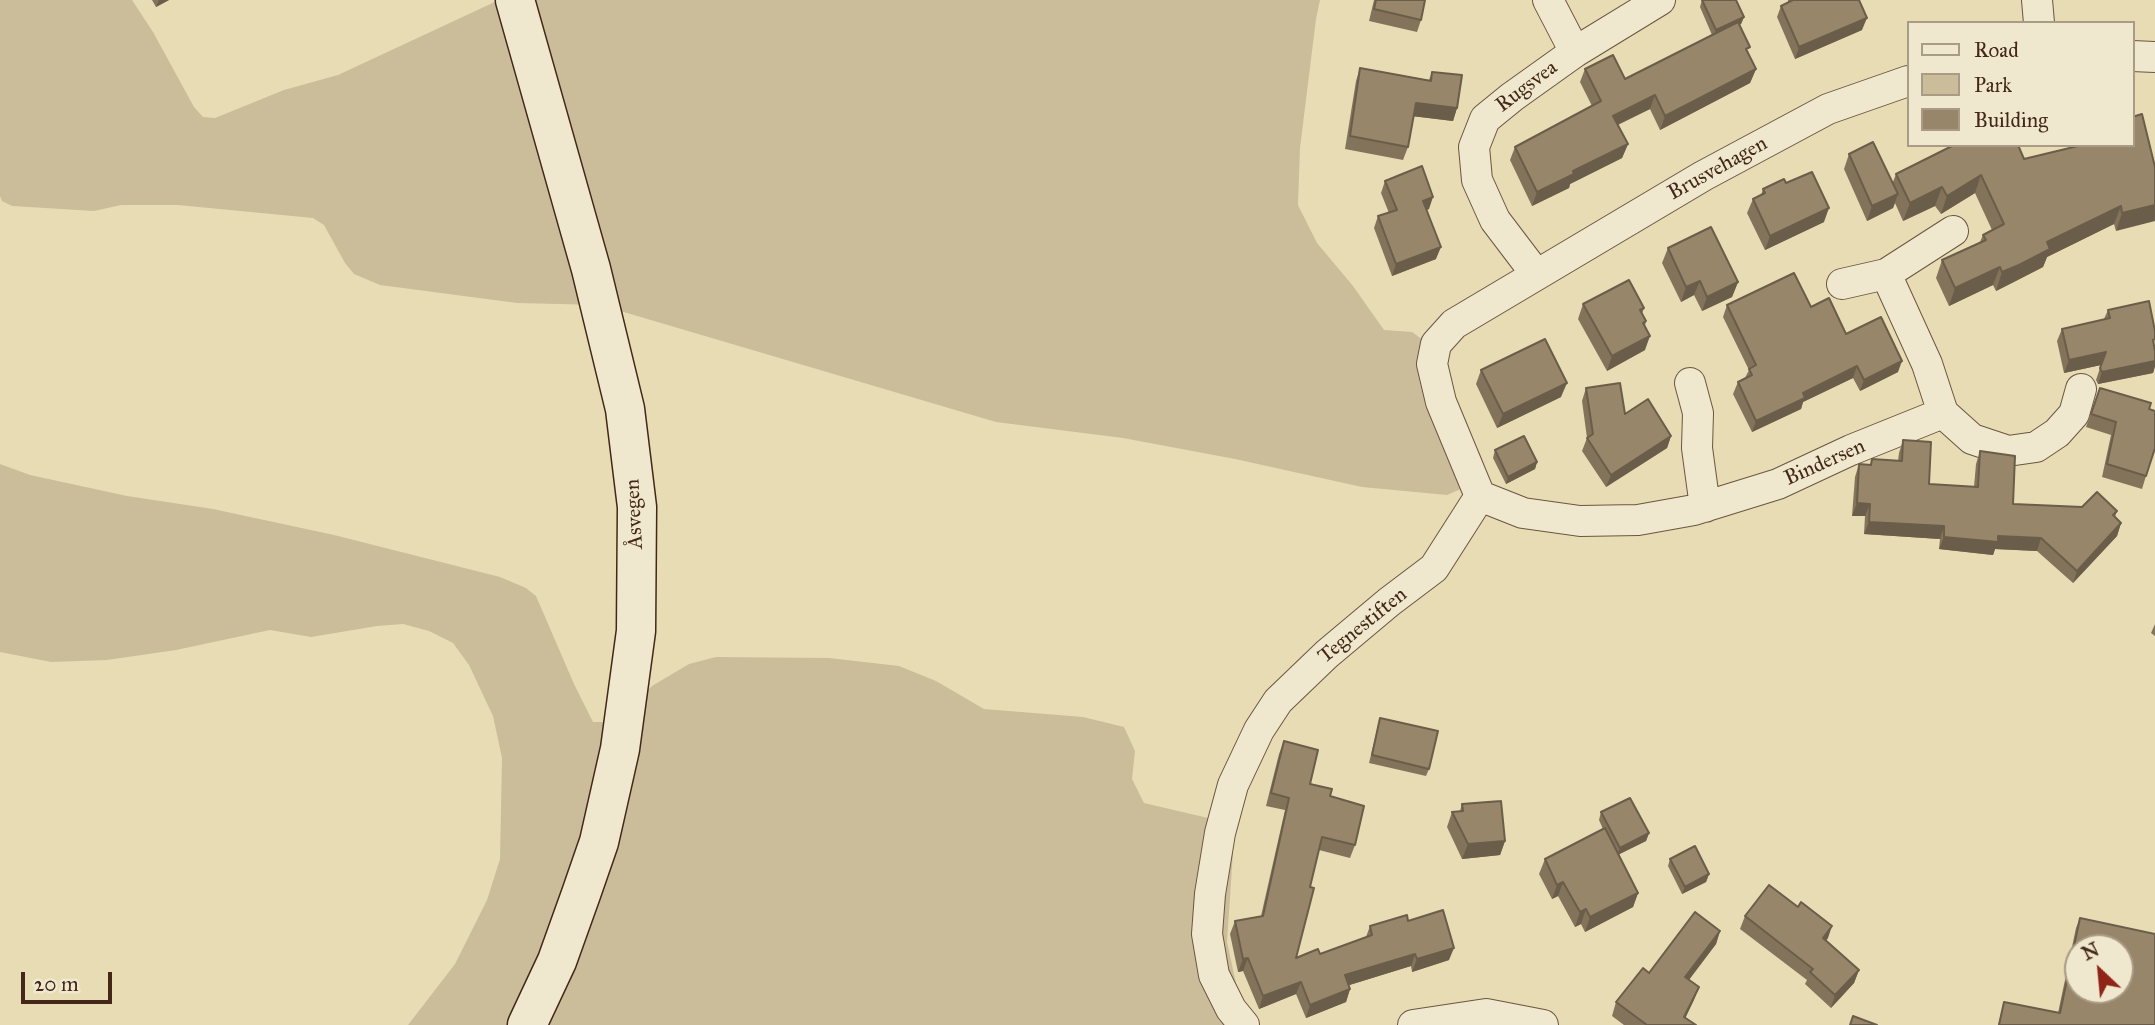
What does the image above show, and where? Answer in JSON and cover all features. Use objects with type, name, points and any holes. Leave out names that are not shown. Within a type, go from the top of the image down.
[{"type":"main road","name":"Åsvegen","points":[[515,0],[591,269],[622,396],[637,507],[636,631],[620,749],[599,842],[556,961],[527,1025]]},
{"type":"street","name":"Rugsvea","points":[[1548,0],[1575,52]]},
{"type":"street","name":"Rugsvea","points":[[1536,274],[1495,220],[1477,180],[1475,147],[1485,119],[1575,52],[1660,0]]},
{"type":"street","points":[[2038,0],[2039,21]]},
{"type":"street","points":[[2134,56],[2155,57]]},
{"type":"street","name":"Brusvehagen","points":[[1536,274],[1703,176],[1828,109],[1906,82]]},
{"type":"street","points":[[1842,284],[1886,274],[1953,231]]},
{"type":"street","points":[[1480,496],[1441,402],[1432,364],[1436,344],[1454,324],[1536,274]]},
{"type":"street","points":[[1886,274],[1927,364],[1942,413],[1972,439],[2008,451],[2036,447],[2057,433],[2074,414],[2081,389]]},
{"type":"street","points":[[1690,383],[1698,413],[1697,448],[1705,507]]},
{"type":"street","name":"Bindersen","points":[[1480,496],[1523,513],[1580,521],[1638,520],[1705,507],[1778,484],[1851,450],[1942,413]]},
{"type":"street","name":"Tegnestiften","points":[[1244,1025],[1231,1009],[1214,975],[1208,934],[1210,894],[1220,833],[1233,785],[1259,730],[1278,701],[1327,654],[1434,568],[1480,496]]},
{"type":"street","points":[[1413,1025],[1486,1014],[1543,1025]]},
{"type":"green space","points":[[0,0],[132,0],[153,32],[194,107],[203,117],[215,118],[284,90],[338,75],[499,0],[1320,0],[1300,148],[1298,205],[1317,243],[1353,286],[1384,330],[1412,332],[1423,340],[1480,454],[1488,477],[1447,495],[1362,487],[1123,438],[996,422],[600,305],[517,303],[380,285],[354,274],[324,225],[313,218],[178,205],[121,205],[94,211],[12,206],[2,201],[0,196]]},
{"type":"green space","points":[[0,464],[30,475],[127,496],[213,509],[334,535],[500,577],[526,588],[536,596],[593,722],[607,722],[631,707],[652,686],[689,664],[716,657],[829,658],[899,666],[936,681],[984,709],[1083,717],[1124,727],[1135,751],[1132,779],[1144,803],[1235,822],[1227,942],[1239,997],[1252,1025],[408,1025],[455,964],[487,900],[500,859],[502,758],[493,716],[469,665],[453,643],[429,631],[403,624],[311,637],[270,630],[176,650],[107,660],[51,662],[0,652]]},
{"type":"building","points":[[1376,0],[1425,0],[1421,20],[1374,9]]},
{"type":"building","points":[[1702,0],[1736,0],[1744,17],[1716,30]]},
{"type":"building","points":[[1793,0],[1859,0],[1867,18],[1799,47],[1781,6]]},
{"type":"building","points":[[1738,22],[1750,47],[1746,49],[1756,69],[1665,116],[1655,95],[1613,116],[1628,144],[1537,192],[1515,147],[1601,101],[1585,69],[1613,55],[1625,79]]},
{"type":"building","points":[[1360,68],[1431,81],[1432,72],[1462,75],[1457,108],[1416,103],[1408,147],[1350,136]]},
{"type":"building","points":[[2142,114],[2155,167],[2155,205],[2122,213],[2121,206],[2047,242],[2050,249],[2019,265],[2002,272],[2000,267],[1955,288],[1942,260],[1986,240],[1983,235],[2004,224],[1981,175],[1947,196],[1942,187],[1910,203],[1896,174],[1950,147],[2019,147],[2024,159],[2074,147],[2134,147],[2134,116]]},
{"type":"building","points":[[1873,142],[1898,194],[1872,206],[1849,154]]},
{"type":"building","points":[[1422,166],[1433,197],[1423,201],[1441,247],[1396,264],[1378,216],[1397,210],[1385,181]]},
{"type":"building","points":[[1812,172],[1829,208],[1770,236],[1753,199],[1765,193],[1763,189],[1784,179],[1786,183]]},
{"type":"building","points":[[1711,227],[1738,282],[1707,297],[1700,281],[1686,287],[1668,248]]},
{"type":"building","points":[[1794,273],[1811,307],[1829,298],[1846,334],[1881,317],[1902,361],[1864,380],[1857,366],[1803,393],[1805,398],[1756,421],[1738,382],[1752,375],[1749,369],[1756,365],[1727,305]]},
{"type":"building","points":[[1629,280],[1644,308],[1640,310],[1650,336],[1612,356],[1583,304]]},
{"type":"building","points":[[2149,301],[2155,331],[2155,361],[2102,372],[2100,368],[2106,352],[2069,360],[2062,329],[2110,318],[2108,310]]},
{"type":"building","points":[[1545,339],[1567,383],[1503,414],[1481,370]]},
{"type":"building","points":[[1620,383],[1625,414],[1648,399],[1671,436],[1611,475],[1587,438],[1593,434],[1586,388]]},
{"type":"building","points":[[2100,388],[2151,403],[2149,409],[2155,411],[2155,448],[2146,476],[2107,464],[2116,422],[2091,414]]},
{"type":"building","points":[[1524,436],[1537,462],[1508,477],[1495,450]]},
{"type":"building","points":[[1903,440],[1931,442],[1929,484],[1978,487],[1980,451],[2015,456],[2013,504],[2082,507],[2097,492],[2117,511],[2113,515],[2121,523],[2077,571],[2041,538],[1998,536],[1998,542],[1944,537],[1944,526],[1869,522],[1870,504],[1857,503],[1859,464],[1871,465],[1872,459],[1902,461]]},
{"type":"building","points":[[1380,718],[1438,731],[1429,769],[1372,755]]},
{"type":"building","points":[[1284,741],[1318,750],[1310,784],[1332,789],[1330,796],[1364,806],[1355,845],[1322,837],[1310,887],[1314,888],[1296,958],[1318,949],[1320,954],[1372,935],[1370,926],[1407,915],[1408,921],[1443,910],[1454,948],[1417,959],[1415,954],[1345,975],[1350,989],[1310,1005],[1301,982],[1263,996],[1248,958],[1243,959],[1235,921],[1263,916],[1289,798],[1271,793]]},
{"type":"building","points":[[1630,798],[1649,833],[1620,848],[1601,812]]},
{"type":"building","points":[[1501,801],[1505,841],[1468,844],[1452,812],[1463,811],[1462,804]]},
{"type":"building","points":[[1605,828],[1638,893],[1590,917],[1586,909],[1580,912],[1563,882],[1557,885],[1545,859]]},
{"type":"building","points":[[1695,846],[1709,874],[1685,887],[1670,859]]},
{"type":"building","points":[[1769,885],[1798,907],[1801,902],[1832,926],[1823,938],[1859,970],[1835,995],[1810,972],[1813,969],[1745,916]]},
{"type":"building","points":[[1695,912],[1720,931],[1685,977],[1699,987],[1684,1017],[1696,1025],[1647,1025],[1616,1002],[1643,968],[1649,973]]},
{"type":"building","points":[[2080,918],[2155,934],[2155,1025],[1999,1025],[2004,1002],[2060,1013],[2064,994],[2064,1004],[2134,1004],[2134,934],[2077,934]]},
{"type":"building","points":[[1853,1016],[1877,1025],[1850,1025]]}]
